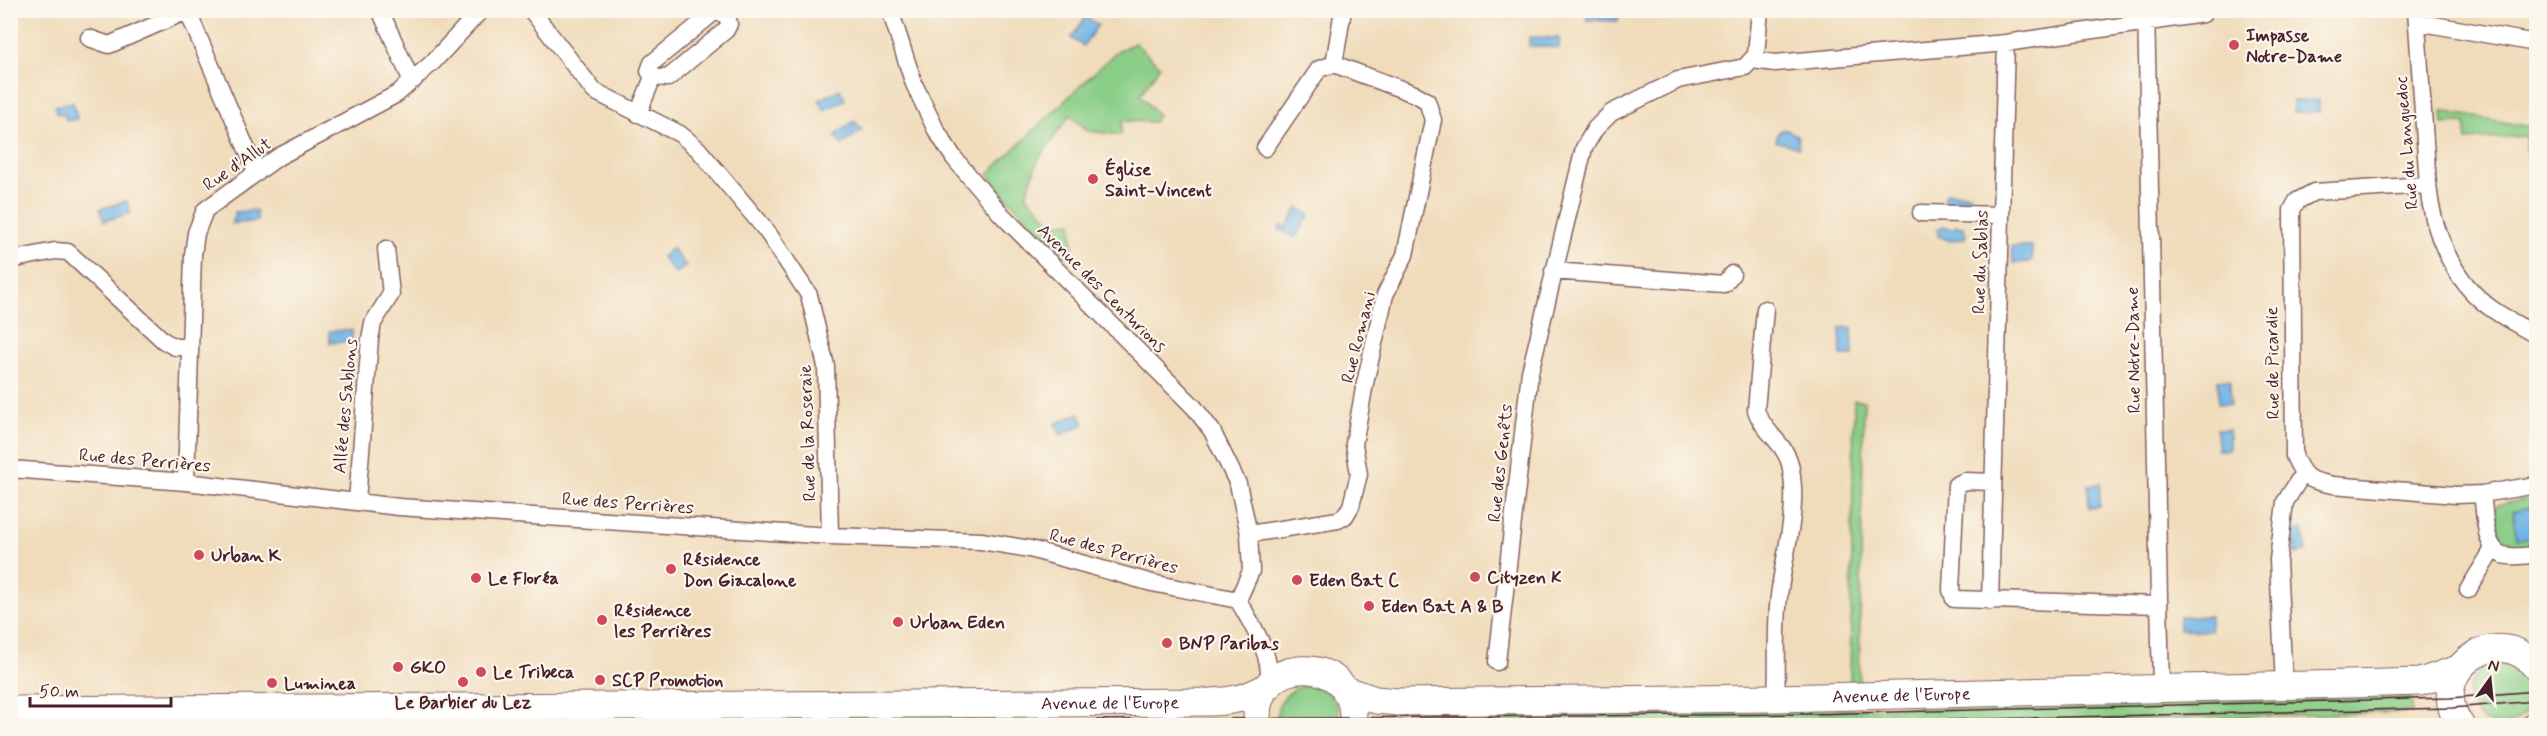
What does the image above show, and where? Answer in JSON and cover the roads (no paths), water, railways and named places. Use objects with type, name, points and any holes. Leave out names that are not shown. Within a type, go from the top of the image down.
[{"type":"main road","name":"Avenue de l'Europe","points":[[1345,690],[1357,696],[1386,701],[1776,698],[2284,686],[2420,682],[2458,669],[2468,658],[2481,651],[2495,648],[2510,649],[2532,658]]},
{"type":"main road","name":"Avenue de l'Europe","points":[[10,710],[1211,702],[1240,700],[1268,686],[1285,673],[1305,668]]},
{"type":"main road","points":[[1305,668],[1320,671],[1334,679],[1345,690],[1352,704],[1352,726]]},
{"type":"main road","points":[[2458,669],[2452,683],[2450,698],[2456,719],[2461,726]]},
{"type":"main road","points":[[1258,726],[1258,707],[1268,686]]},
{"type":"street","points":[[380,10],[408,73],[414,80]]},
{"type":"street","name":"Rue d'Allut","points":[[186,482],[193,255],[199,221],[205,210],[278,157],[388,99],[414,80],[481,10]]},
{"type":"street","name":"Rue de la Roseraie","points":[[531,10],[594,91],[680,134],[698,149],[766,230],[809,296],[826,366],[830,536]]},
{"type":"street","name":"Avenue des Centurions","points":[[890,10],[914,84],[936,130],[954,158],[1001,214],[1194,407],[1227,459],[1238,484],[1249,534],[1251,571],[1239,600]]},
{"type":"street","points":[[1265,148],[1319,69],[1334,64],[1343,10]]},
{"type":"street","points":[[1760,10],[1759,37],[1753,60],[1775,63],[2006,44],[2146,17],[2203,14]]},
{"type":"street","points":[[89,38],[109,45],[187,11],[257,173]]},
{"type":"street","points":[[713,12],[722,12],[729,18],[726,30],[668,78],[653,77],[649,71],[651,63],[713,12]]},
{"type":"street","points":[[2417,16],[2536,43]]},
{"type":"street","name":"Rue du Languedoc","points":[[2417,16],[2430,211],[2436,230],[2455,268],[2473,291],[2491,308],[2536,335]]},
{"type":"street","name":"Rue Notre-Dame","points":[[2146,17],[2161,688]]},
{"type":"street","name":"Rue du Sablas","points":[[1990,601],[2006,44]]},
{"type":"street","name":"Rue des Genêts","points":[[1497,662],[1530,372],[1579,162],[1595,129],[1611,113],[1678,80],[1745,67],[1753,60]]},
{"type":"street","name":"Rue Romani","points":[[1249,534],[1338,520],[1345,516],[1351,506],[1359,474],[1354,444],[1365,383],[1385,295],[1406,255],[1433,120],[1427,101],[1417,95],[1334,64]]},
{"type":"street","points":[[638,114],[653,77]]},
{"type":"street","name":"Rue de Picardie","points":[[2302,475],[2292,448],[2292,210],[2297,201],[2314,192],[2428,184]]},
{"type":"street","points":[[1922,213],[2001,215]]},
{"type":"street","name":"Allée des Sablons","points":[[357,501],[370,339],[373,323],[391,294],[386,249]]},
{"type":"street","points":[[10,260],[55,251],[68,252],[164,341],[175,347],[189,347]]},
{"type":"street","points":[[1552,271],[1724,284],[1732,274]]},
{"type":"street","points":[[1765,309],[1756,410],[1759,419],[1787,455],[1794,488],[1793,511],[1779,598],[1776,698]]},
{"type":"street","name":"Rue des Perrières","points":[[10,469],[186,482],[399,507],[830,536],[991,542],[1030,549],[1199,593],[1239,600]]},
{"type":"street","points":[[2284,686],[2278,560],[2285,502],[2302,475],[2313,481],[2333,485],[2456,495],[2482,494],[2536,486]]},
{"type":"street","points":[[1993,482],[1965,481],[1956,485],[1951,590],[1954,599],[1958,601],[2158,605]]},
{"type":"street","points":[[2482,494],[2493,549],[2500,555],[2536,555]]},
{"type":"street","points":[[2468,590],[2493,549]]},
{"type":"street","points":[[1239,600],[1264,647],[1270,671],[1268,686]]},
{"type":"street","points":[[1264,647],[1287,662],[1305,668]]},
{"type":"water","points":[[1587,11],[1619,11],[1618,21],[1587,20]]},
{"type":"water","points":[[1086,17],[1098,25],[1083,46],[1071,38]]},
{"type":"water","points":[[1529,37],[1559,38],[1559,48],[1529,46]]},
{"type":"water","points":[[840,89],[845,100],[824,110],[819,100]]},
{"type":"water","points":[[2319,100],[2319,112],[2293,113],[2293,101]]},
{"type":"water","points":[[73,102],[77,119],[67,121],[64,115],[57,113],[55,106]]},
{"type":"water","points":[[854,121],[862,130],[842,145],[835,136]]},
{"type":"water","points":[[1781,130],[1797,135],[1799,148],[1776,141]]},
{"type":"water","points":[[1946,193],[1970,194],[1969,206],[1947,205],[1943,199]]},
{"type":"water","points":[[127,201],[131,213],[104,221],[100,209]]},
{"type":"water","points":[[1298,208],[1310,215],[1295,238],[1279,229],[1281,225],[1286,228]]},
{"type":"water","points":[[256,210],[257,221],[232,224],[235,212]]},
{"type":"water","points":[[1943,226],[1952,229],[1956,226],[1963,227],[1965,238],[1950,241],[1938,236],[1938,229]]},
{"type":"water","points":[[2012,246],[2032,246],[2032,262],[2013,263]]},
{"type":"water","points":[[672,248],[686,266],[675,274],[662,257]]},
{"type":"water","points":[[1852,327],[1853,356],[1841,356],[1840,328]]},
{"type":"water","points":[[352,330],[352,341],[330,343],[329,331]]},
{"type":"water","points":[[2218,380],[2230,380],[2231,404],[2218,404]]},
{"type":"water","points":[[1079,413],[1084,424],[1061,435],[1055,424]]},
{"type":"water","points":[[2217,429],[2229,429],[2229,450],[2217,450]]},
{"type":"water","points":[[2100,484],[2100,507],[2089,508],[2088,485]]},
{"type":"water","points":[[2536,506],[2536,537],[2517,539],[2512,512]]},
{"type":"water","points":[[2303,529],[2306,552],[2295,554],[2291,531]]},
{"type":"water","points":[[2179,616],[2210,616],[2210,631],[2179,630]]},
{"type":"tram line","points":[[356,726],[1812,714],[2450,698],[2536,691]]},
{"type":"tram line","points":[[1858,722],[2452,708],[2536,701]]},
{"type":"tram line","points":[[1648,726],[1693,725]]},
{"type":"place","name":"Impasse Notre-Dame","points":[[2234,45]]},
{"type":"place","name":"Église Saint-Vincent","points":[[1093,179]]},
{"type":"place","name":"Urban K","points":[[199,555]]},
{"type":"place","name":"Résidence Don Giacalone","points":[[671,569]]},
{"type":"place","name":"Cityzen K","points":[[1475,577]]},
{"type":"place","name":"Le Floréa","points":[[476,578]]},
{"type":"place","name":"Eden Bat C","points":[[1297,580]]},
{"type":"place","name":"Eden Bat A & B","points":[[1369,606]]},
{"type":"place","name":"Résidence les Perrières","points":[[602,620]]},
{"type":"place","name":"Urban Eden","points":[[898,622]]},
{"type":"place","name":"BNP Paribas","points":[[1167,643]]},
{"type":"place","name":"GKO","points":[[398,667]]},
{"type":"place","name":"Le Tribeca","points":[[481,672]]},
{"type":"place","name":"SCP Promotion","points":[[600,680]]},
{"type":"place","name":"Le Barbier du Lez","points":[[463,682]]},
{"type":"place","name":"Luminea","points":[[272,683]]}]
